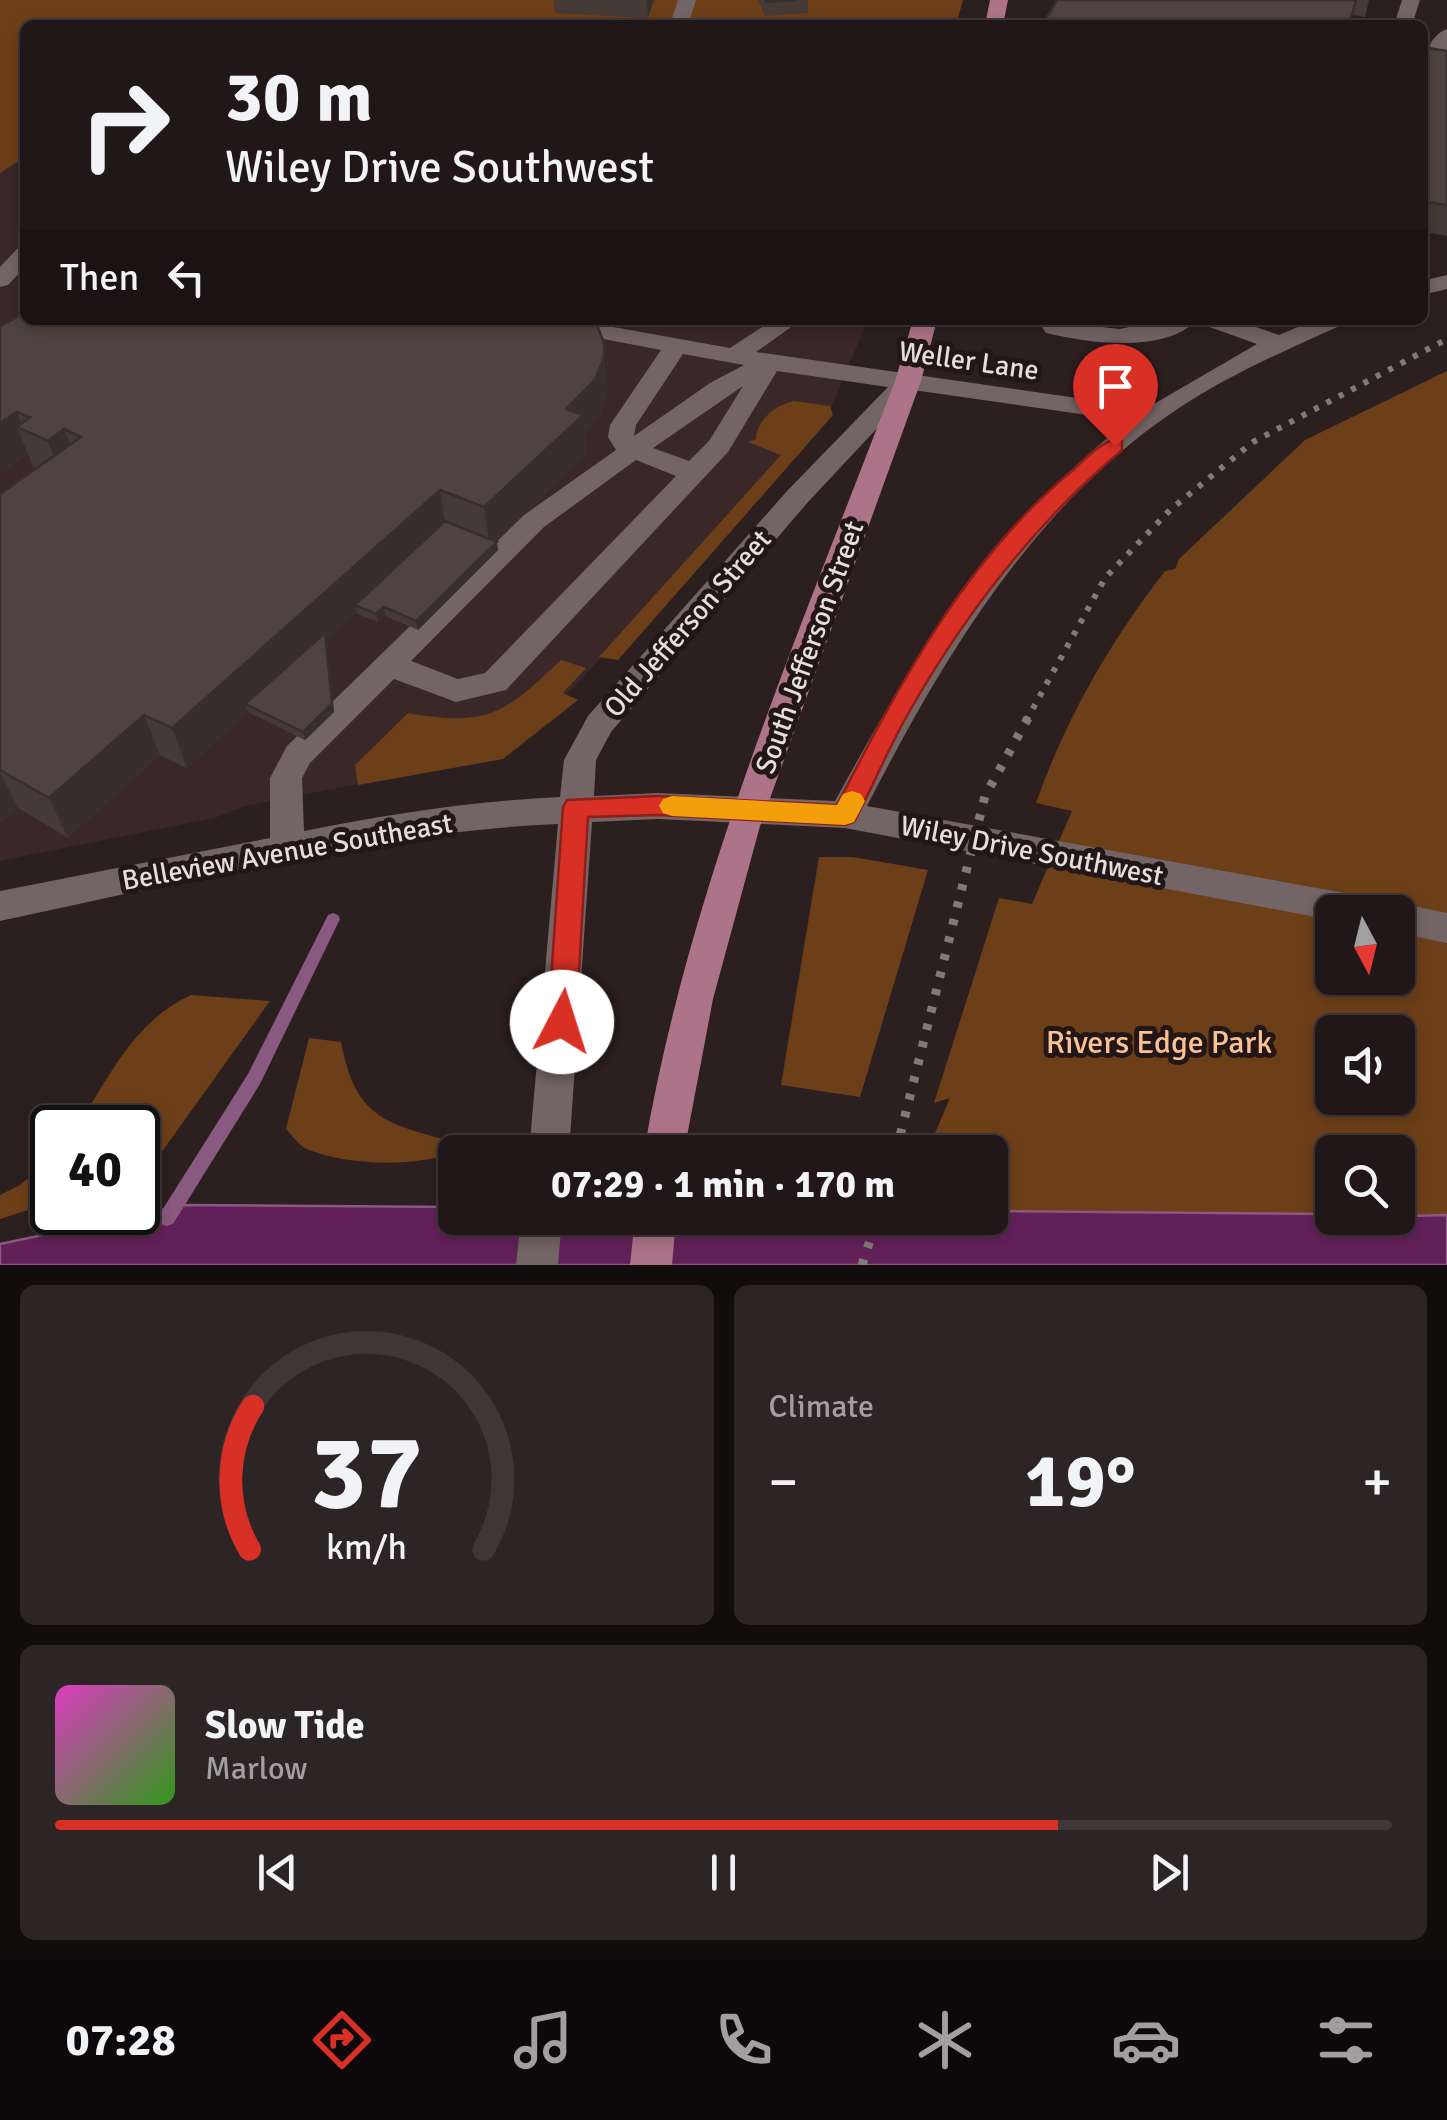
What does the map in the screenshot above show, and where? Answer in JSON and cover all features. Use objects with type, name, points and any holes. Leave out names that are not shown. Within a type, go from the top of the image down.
[{"type":"main road","name":"South Jefferson Street","points":[[667,1135],[695,999],[743,826],[908,381],[924,325]]},
{"type":"main road","points":[[650,1265],[654,1235]]},
{"type":"street","points":[[1428,59],[1445,43],[1447,34]]},
{"type":"street","points":[[0,280],[20,259]]},
{"type":"street","points":[[734,356],[781,325]]},
{"type":"street","points":[[1052,325],[1106,338],[1135,339],[1172,325]]},
{"type":"street","points":[[1234,325],[1275,342]]},
{"type":"street","points":[[845,815],[898,710],[983,581],[1062,490],[1149,416],[1275,342],[1321,325]]},
{"type":"street","name":"Weller Lane","points":[[602,332],[769,362],[1149,416]]},
{"type":"street","points":[[676,346],[623,425],[623,442],[694,473]]},
{"type":"street","points":[[390,665],[456,691],[495,682],[719,446],[769,362]]},
{"type":"street","points":[[287,848],[286,778],[290,766],[390,665],[534,521],[719,388],[769,362]]},
{"type":"street","name":"Old Jefferson Street","points":[[551,1135],[580,760],[598,724],[798,496],[908,381]]},
{"type":"street","points":[[666,427],[719,446]]},
{"type":"street","name":"Wiley Drive Southwest","points":[[576,807],[658,806],[845,815],[1315,903]]},
{"type":"street","name":"Belleview Avenue Southeast","points":[[0,906],[387,828],[576,807]]},
{"type":"street","points":[[1415,921],[1447,928]]},
{"type":"street","points":[[537,1265],[540,1235]]},
{"type":"shaded area","points":[[20,160],[20,325],[866,325],[826,419],[520,744],[487,759],[245,806],[215,818],[0,861],[0,173]]},
{"type":"shaded area","points":[[185,1205],[438,1207],[438,1235],[1008,1235],[1008,1211],[1315,1214],[1315,1235],[1415,1235],[1415,1216],[1447,1215],[1447,1265],[0,1265],[0,1244],[43,1235],[160,1235],[160,1210]]},
{"type":"green space","points":[[0,0],[963,0],[957,20],[20,20],[20,160],[0,173]]},
{"type":"green space","name":"Rivers Edge Park","points":[[1447,371],[1447,1215],[1415,1215],[1415,1135],[1315,1135],[1315,1214],[1008,1211],[1008,1135],[934,1135],[950,1098],[934,1103],[999,898],[1032,904],[1072,811],[1036,803],[1061,741],[1126,625],[1165,571],[1175,569],[1179,559],[1305,440]]},
{"type":"green space","points":[[794,401],[830,406],[833,415],[618,660],[599,657],[781,455],[748,442],[756,439],[768,414]]},
{"type":"green space","points":[[561,660],[586,668],[563,693],[578,700],[503,759],[358,785],[355,765],[408,713],[458,718],[494,712],[524,693]]},
{"type":"green space","points":[[819,857],[853,857],[928,870],[860,1097],[781,1085]]},
{"type":"green space","points":[[191,995],[270,1001],[160,1154],[160,1105],[91,1105],[138,1035],[171,1006]]},
{"type":"green space","points":[[309,1038],[341,1042],[347,1068],[366,1103],[393,1123],[438,1138],[438,1157],[383,1163],[344,1159],[309,1150],[286,1129]]},
{"type":"green space","points":[[30,1177],[30,1209],[0,1219],[0,1195]]},
{"type":"building","points":[[1057,0],[1356,0],[1350,20],[1045,20]]},
{"type":"building","points":[[1428,48],[1447,51],[1447,205],[1428,202]]},
{"type":"building","points":[[20,315],[20,325],[597,325],[604,343],[604,357],[595,380],[566,409],[583,415],[484,507],[440,490],[172,728],[144,715],[49,798],[0,770],[0,494],[81,437],[64,429],[48,441],[17,427],[30,417],[17,412],[0,423],[0,327]]},
{"type":"building","points":[[445,521],[497,542],[416,621],[384,607],[376,614],[355,605]]},
{"type":"building","points":[[325,633],[332,704],[303,732],[245,704]]},
{"type":"waterway","points":[[167,1218],[254,1079],[333,919]]},
{"type":"railway","points":[[1026,721],[1105,578],[1170,510],[1253,442],[1447,339]]},
{"type":"railway","points":[[900,1135],[985,796],[1028,718]]},
{"type":"railway","points":[[862,1265],[872,1235]]},
{"type":"slow traffic","points":[[672,806],[845,815],[852,801]]},
{"type":"route","points":[[562,1022],[576,807],[658,806],[845,815],[898,710],[961,610],[1005,552],[1062,490],[1115,446]]}]
